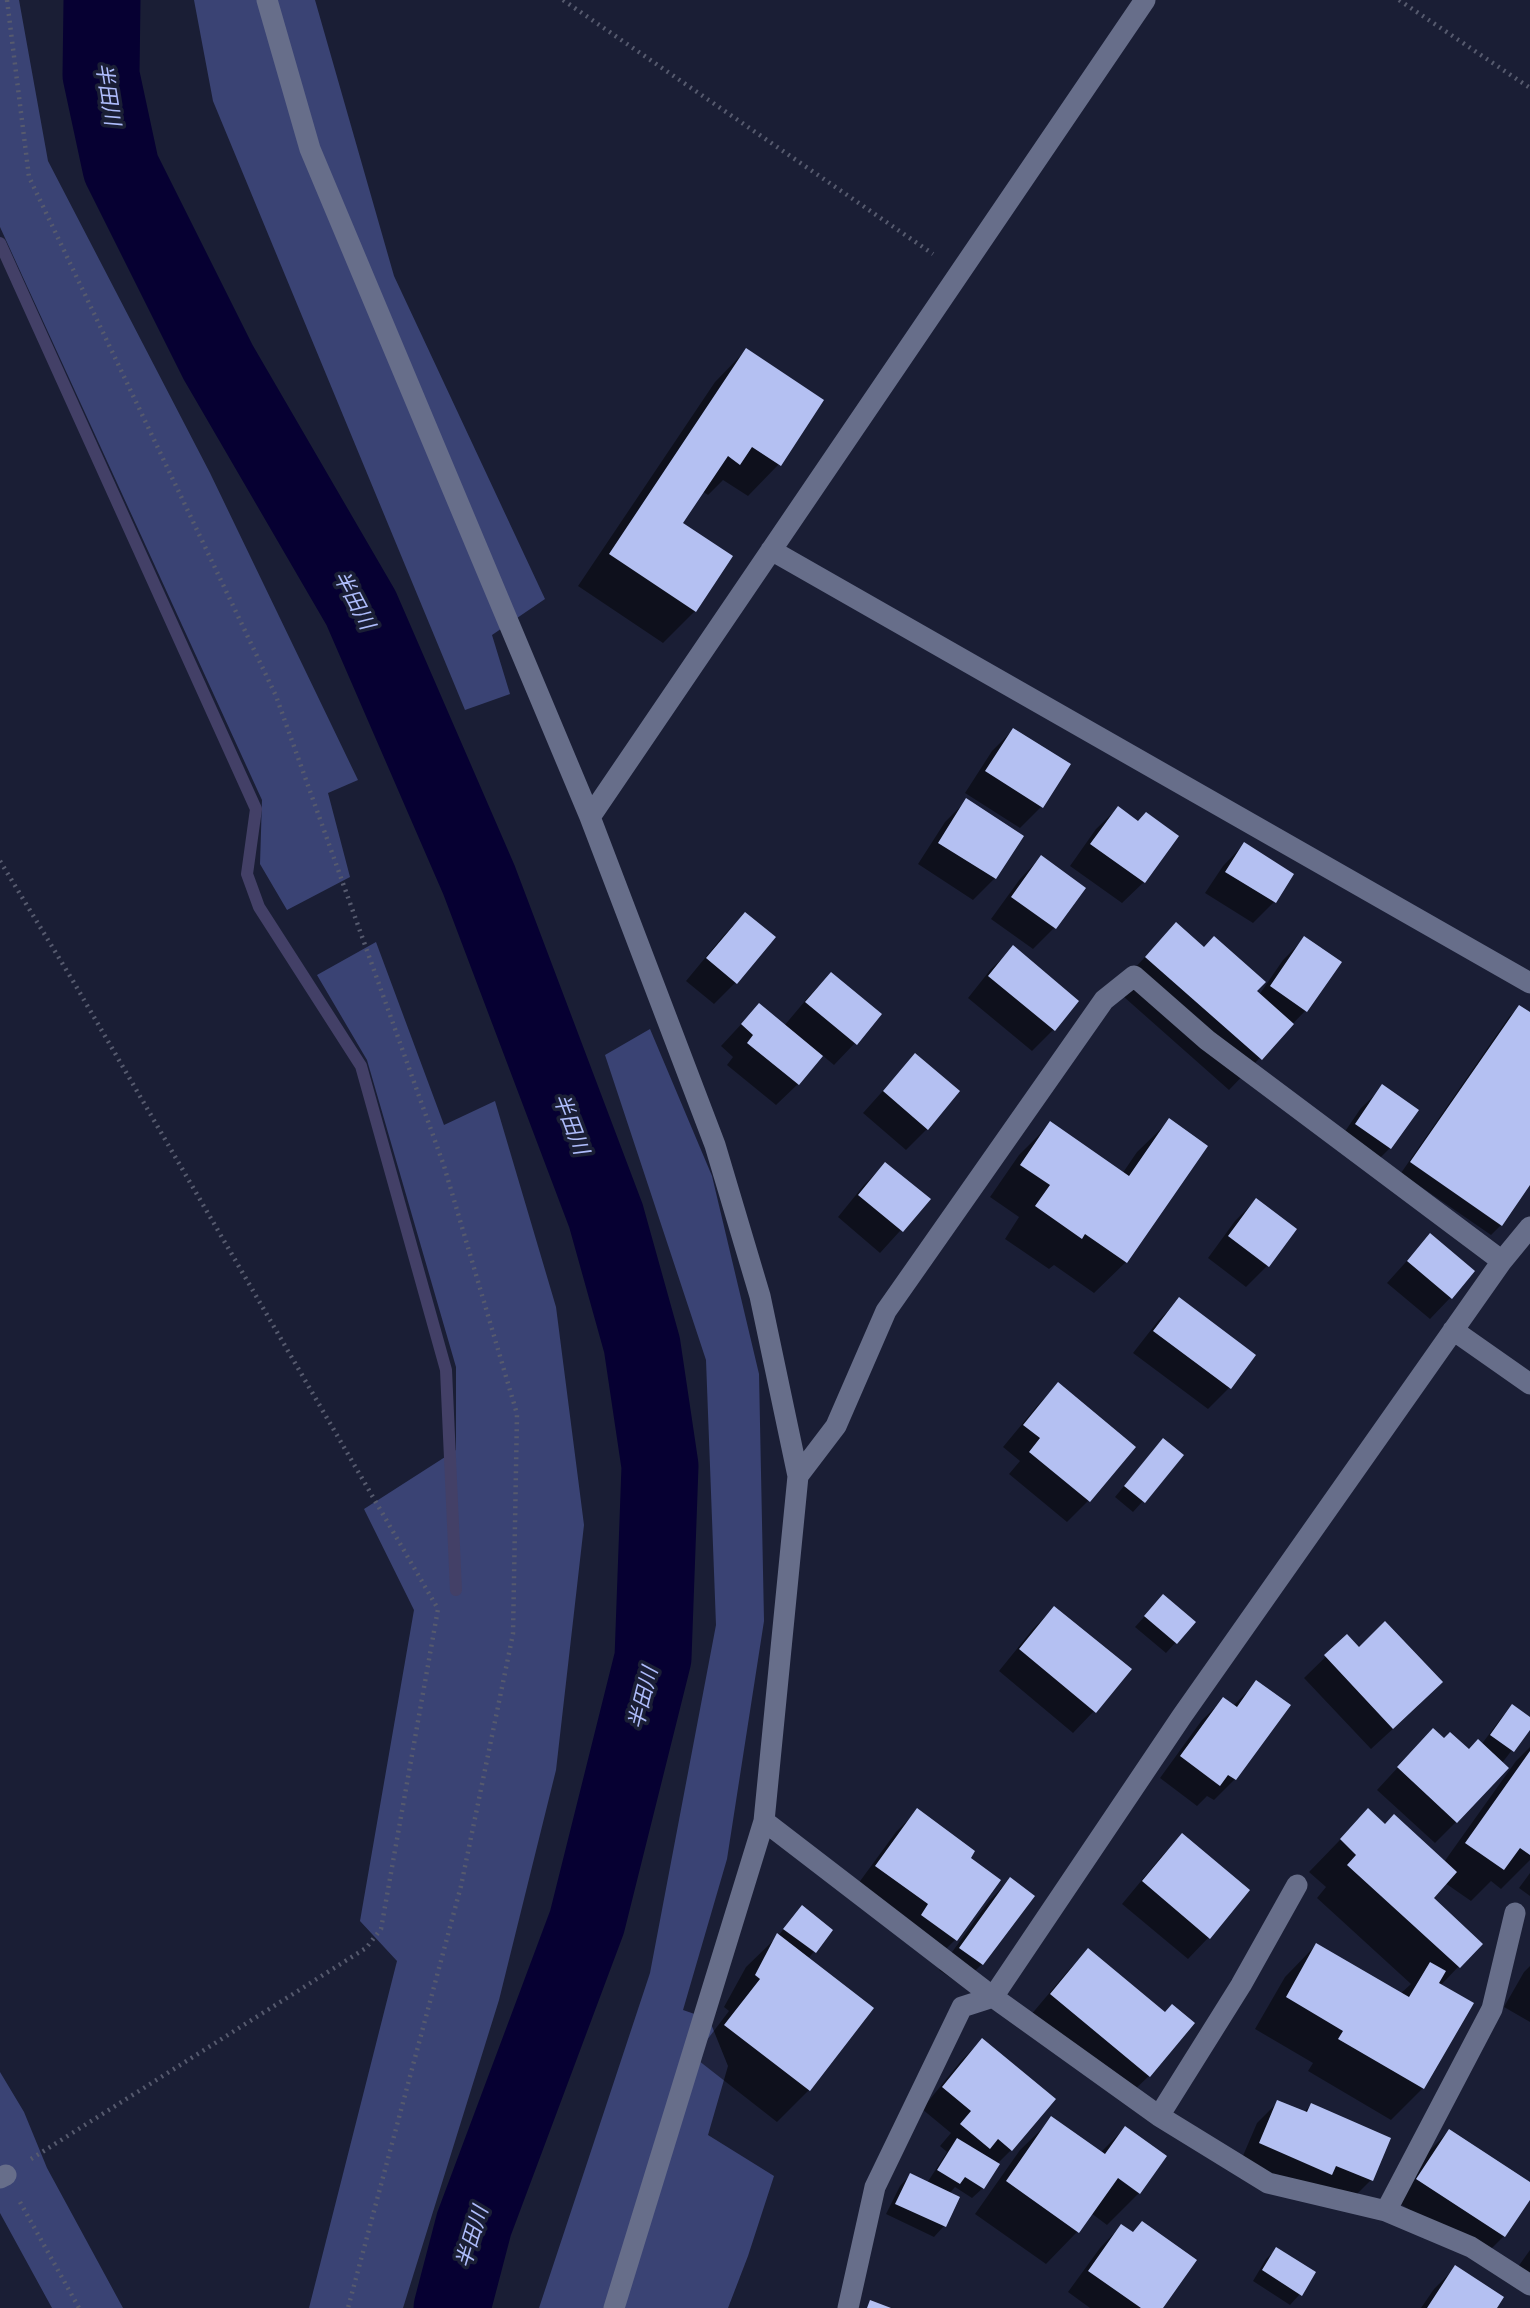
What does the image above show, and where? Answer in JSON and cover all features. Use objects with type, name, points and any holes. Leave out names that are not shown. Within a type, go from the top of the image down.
[{"type":"street","points":[[267,0],[310,149],[590,817],[715,1144],[760,1296],[798,1476],[764,1821],[614,2308]]},
{"type":"street","points":[[590,817],[1145,0]]},
{"type":"street","points":[[771,551],[1530,983]]},
{"type":"street","points":[[798,1476],[836,1426],[886,1311],[1104,1000],[1134,976],[1207,1040],[1502,1261]]},
{"type":"street","points":[[848,2308],[876,2187],[962,2007],[993,1997],[1182,1716],[1502,1261],[1530,1227]]},
{"type":"street","points":[[1454,1330],[1530,1384]]},
{"type":"street","points":[[764,1821],[993,1997],[1159,2116],[1268,2183],[1386,2211],[1471,2247],[1530,2285]]},
{"type":"street","points":[[1159,2116],[1241,1985],[1297,1885]]},
{"type":"street","points":[[1386,2211],[1492,2009],[1515,1913]]},
{"type":"path","points":[[7,0],[29,177],[276,696],[444,1166],[517,1415],[513,1634],[461,1886],[348,2308]]},
{"type":"path","points":[[563,0],[960,272]]},
{"type":"path","points":[[1399,0],[1530,88]]},
{"type":"path","points":[[0,861],[73,981],[438,1609],[382,1929],[366,1948],[3,2177],[79,2308]]},
{"type":"shaded area","points":[[0,0],[19,0],[48,161],[210,473],[358,780],[328,793],[350,877],[287,910],[260,864],[262,800],[0,227]]},
{"type":"shaded area","points":[[194,0],[315,0],[394,276],[545,599],[492,635],[510,694],[465,710],[213,101]]},
{"type":"shaded area","points":[[376,942],[444,1125],[495,1101],[556,1307],[584,1525],[556,1770],[499,2000],[403,2308],[309,2308],[397,1961],[360,1921],[414,1610],[364,1509],[456,1450],[456,1367],[367,1060],[317,975]]},
{"type":"shaded area","points":[[650,1029],[712,1176],[759,1374],[764,1621],[727,1859],[683,2010],[709,2019],[728,2066],[708,2135],[774,2176],[728,2308],[539,2308],[650,1973],[716,1625],[706,1360],[605,1055]]},
{"type":"shaded area","points":[[0,2072],[24,2112],[47,2168],[123,2308],[52,2308],[0,2213]]},
{"type":"building","points":[[746,348],[824,400],[781,466],[752,447],[740,465],[728,456],[683,523],[733,556],[696,612],[609,554]]},
{"type":"building","points":[[1013,728],[1071,764],[1043,808],[985,771]]},
{"type":"building","points":[[966,798],[1024,836],[996,879],[938,843]]},
{"type":"building","points":[[1118,806],[1138,821],[1146,812],[1179,836],[1145,883],[1090,844]]},
{"type":"building","points":[[1244,842],[1294,874],[1276,903],[1225,872]]},
{"type":"building","points":[[1041,855],[1086,888],[1056,929],[1011,897]]},
{"type":"building","points":[[745,912],[776,937],[737,984],[706,958]]},
{"type":"building","points":[[1176,922],[1204,947],[1214,936],[1266,982],[1257,991],[1294,1024],[1262,1060],[1145,957]]},
{"type":"building","points":[[1304,936],[1342,962],[1307,1012],[1270,986]]},
{"type":"building","points":[[1013,945],[1079,1001],[1055,1031],[988,976]]},
{"type":"building","points":[[831,972],[882,1014],[857,1045],[805,1002]]},
{"type":"building","points":[[759,1003],[823,1056],[799,1085],[747,1043],[753,1035],[741,1024]]},
{"type":"building","points":[[1519,1005],[1530,1012],[1530,1185],[1502,1226],[1410,1162]]},
{"type":"building","points":[[915,1053],[960,1091],[928,1130],[883,1091]]},
{"type":"building","points":[[1382,1084],[1419,1110],[1391,1149],[1355,1124]]},
{"type":"building","points":[[1169,1118],[1208,1146],[1127,1263],[1085,1234],[1082,1239],[1035,1206],[1050,1185],[1020,1165],[1050,1121],[1129,1176]]},
{"type":"building","points":[[885,1162],[931,1199],[903,1232],[858,1195]]},
{"type":"building","points":[[1256,1198],[1297,1229],[1269,1267],[1228,1236]]},
{"type":"building","points":[[1430,1233],[1475,1271],[1452,1299],[1407,1261]]},
{"type":"building","points":[[1179,1297],[1256,1355],[1231,1389],[1153,1331]]},
{"type":"building","points":[[1058,1382],[1136,1447],[1090,1502],[1029,1452],[1040,1438],[1023,1425]]},
{"type":"building","points":[[1163,1438],[1184,1455],[1145,1503],[1124,1486]]},
{"type":"building","points":[[1163,1594],[1196,1622],[1177,1644],[1144,1616]]},
{"type":"building","points":[[1054,1606],[1132,1669],[1096,1713],[1019,1649]]},
{"type":"building","points":[[1385,1621],[1443,1682],[1393,1729],[1324,1655],[1347,1634],[1359,1647]]},
{"type":"building","points":[[1256,1680],[1291,1705],[1236,1780],[1228,1775],[1220,1786],[1180,1756],[1223,1697],[1237,1707]]},
{"type":"building","points":[[1512,1704],[1530,1717],[1530,1730],[1514,1752],[1490,1735]]},
{"type":"building","points":[[1433,1728],[1444,1738],[1450,1732],[1469,1749],[1478,1739],[1509,1768],[1457,1823],[1397,1767]]},
{"type":"building","points":[[1530,1751],[1530,1855],[1520,1848],[1504,1870],[1465,1843]]},
{"type":"building","points":[[917,1808],[975,1851],[971,1858],[1001,1880],[957,1941],[921,1915],[928,1904],[875,1866]]},
{"type":"building","points":[[1368,1808],[1385,1824],[1394,1814],[1457,1872],[1434,1898],[1483,1944],[1460,1968],[1347,1865],[1356,1855],[1340,1839]]},
{"type":"building","points":[[1182,1833],[1250,1890],[1210,1939],[1142,1881]]},
{"type":"building","points":[[1010,1877],[1035,1896],[983,1965],[959,1948]]},
{"type":"building","points":[[802,1905],[833,1930],[816,1953],[783,1929]]},
{"type":"building","points":[[777,1933],[874,2008],[810,2091],[724,2025],[760,1979],[755,1975]]},
{"type":"building","points":[[1316,1943],[1409,1997],[1430,1962],[1446,1971],[1439,1983],[1474,2003],[1424,2089],[1338,2039],[1343,2031],[1286,1997]]},
{"type":"building","points":[[1088,1948],[1165,2012],[1172,2004],[1195,2023],[1150,2077],[1050,1994]]},
{"type":"building","points":[[982,2038],[1056,2099],[1012,2151],[998,2139],[990,2149],[960,2124],[971,2111],[942,2087]]},
{"type":"building","points":[[1277,2100],[1307,2112],[1311,2103],[1391,2138],[1373,2181],[1336,2166],[1332,2175],[1259,2143]]},
{"type":"building","points":[[1051,2116],[1105,2154],[1125,2126],[1167,2156],[1140,2194],[1118,2178],[1079,2233],[1006,2181]]},
{"type":"building","points":[[1449,2129],[1530,2182],[1530,2200],[1505,2237],[1416,2179]]},
{"type":"building","points":[[957,2138],[1000,2164],[984,2189],[965,2177],[960,2184],[937,2170]]},
{"type":"building","points":[[910,2173],[960,2197],[946,2227],[895,2204]]},
{"type":"building","points":[[1142,2221],[1197,2260],[1163,2308],[1141,2308],[1088,2271],[1121,2224],[1133,2232]]},
{"type":"building","points":[[1276,2247],[1316,2272],[1302,2296],[1262,2270]]},
{"type":"building","points":[[1455,2265],[1504,2297],[1497,2308],[1427,2308]]},
{"type":"building","points":[[870,2300],[891,2308],[867,2308]]},
{"type":"waterway","name":"半田川","points":[[102,0],[101,75],[121,168],[218,362],[361,608],[479,880],[606,1216],[642,1345],[660,1466],[653,1658],[587,1922],[474,2224],[452,2308]]},
{"type":"waterway","points":[[0,243],[256,809],[247,874],[259,907],[361,1066],[446,1370],[456,1590]]}]
